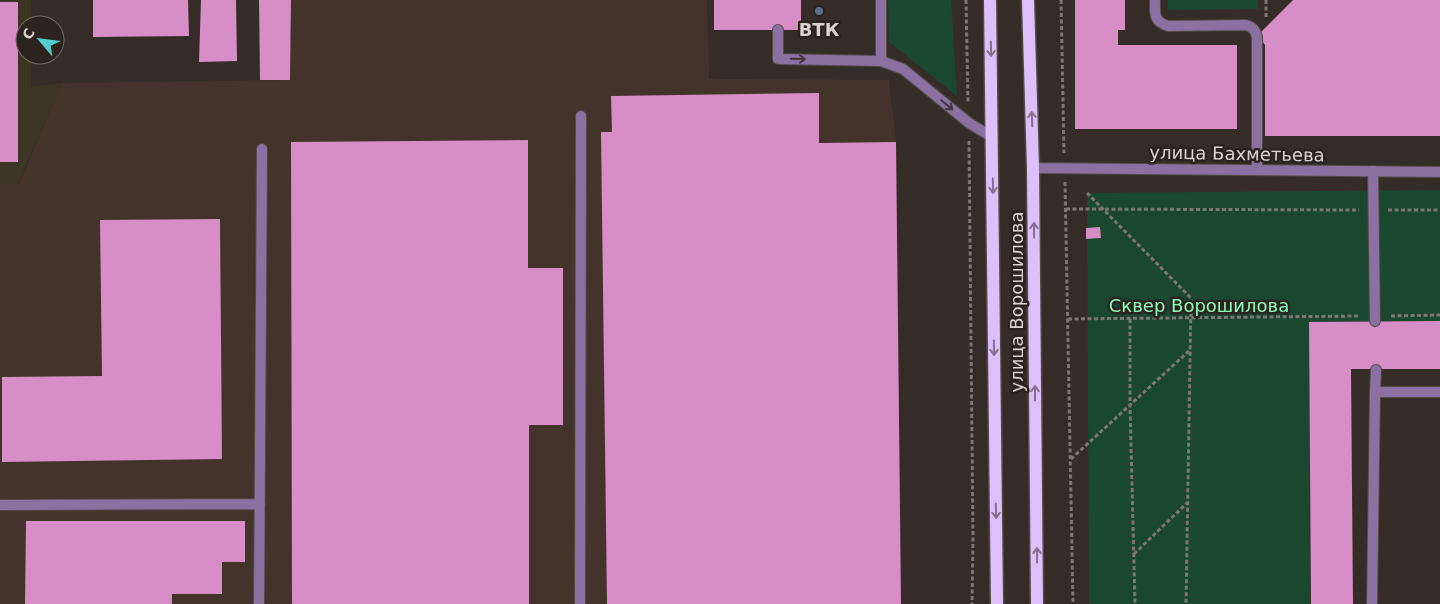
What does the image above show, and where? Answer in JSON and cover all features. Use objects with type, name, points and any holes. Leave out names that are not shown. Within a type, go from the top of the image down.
[{"type":"main road","name":"улица Ворошилова","points":[[990,0],[997,604]]},
{"type":"main road","name":"улица Ворошилова","points":[[1028,0],[1033,168],[1037,604]]},
{"type":"street","points":[[881,0],[882,61]]},
{"type":"street","points":[[1155,0],[1157,20],[1168,26],[1246,25],[1256,31],[1258,170]]},
{"type":"street","points":[[778,30],[778,59],[882,61],[903,69],[969,123],[992,137]]},
{"type":"street","points":[[580,604],[581,116]]},
{"type":"street","points":[[259,604],[262,149]]},
{"type":"street","name":"улица Бахметьева","points":[[1033,168],[1440,172]]},
{"type":"street","points":[[1373,171],[1376,319]]},
{"type":"street","points":[[1372,604],[1376,370]]},
{"type":"street","points":[[1376,392],[1440,392]]},
{"type":"street","points":[[0,505],[260,504]]},
{"type":"path","points":[[966,0],[974,539],[972,604]]},
{"type":"path","points":[[1061,0],[1073,604]]},
{"type":"path","points":[[1087,193],[1191,298],[1186,604]]},
{"type":"path","points":[[1065,209],[1440,210]]},
{"type":"path","points":[[1068,319],[1376,319],[1440,316]]},
{"type":"path","points":[[1130,319],[1134,604]]},
{"type":"path","points":[[1070,460],[1190,350]]},
{"type":"path","points":[[1133,554],[1188,503]]},
{"type":"shaded area","points":[[0,0],[31,0],[31,15],[15,15],[15,65],[31,65],[31,87],[62,83],[18,184],[0,184]]},
{"type":"shaded area","points":[[291,0],[707,0],[709,79],[889,80],[896,142],[901,604],[0,604],[0,184],[19,184],[62,83],[290,80]]},
{"type":"green space","points":[[888,0],[951,0],[957,96],[889,42]]},
{"type":"green space","points":[[1168,0],[1258,0],[1258,9],[1168,10]]},
{"type":"green space","name":"Сквер Ворошилова","points":[[1440,190],[1440,321],[1309,322],[1310,604],[1089,604],[1087,193]]},
{"type":"building","points":[[93,0],[188,0],[189,36],[93,37]]},
{"type":"building","points":[[201,0],[236,0],[237,61],[199,62]]},
{"type":"building","points":[[259,0],[291,0],[290,80],[260,80]]},
{"type":"building","points":[[714,0],[801,0],[801,30],[714,30]]},
{"type":"building","points":[[1075,0],[1125,0],[1125,30],[1118,30],[1118,45],[1237,45],[1237,129],[1075,129]]},
{"type":"building","points":[[1293,0],[1440,0],[1440,136],[1265,136],[1265,45],[1258,35]]},
{"type":"building","points":[[0,2],[18,2],[18,15],[15,15],[15,65],[18,65],[18,162],[0,162]]},
{"type":"building","points":[[819,93],[819,143],[896,142],[901,604],[607,604],[601,132],[612,132],[611,96]]},
{"type":"building","points":[[528,140],[528,268],[563,268],[563,425],[529,425],[529,604],[292,604],[291,142]]},
{"type":"building","points":[[220,219],[222,459],[2,462],[2,377],[102,376],[100,220]]},
{"type":"building","points":[[1100,227],[1101,238],[1086,239],[1086,228]]},
{"type":"building","points":[[1440,321],[1440,369],[1351,369],[1353,604],[1311,604],[1309,322]]},
{"type":"building","points":[[26,521],[245,521],[245,562],[222,562],[222,594],[172,594],[172,604],[25,604]]},
{"type":"place","name":"ВТК","points":[[819,11]]}]
